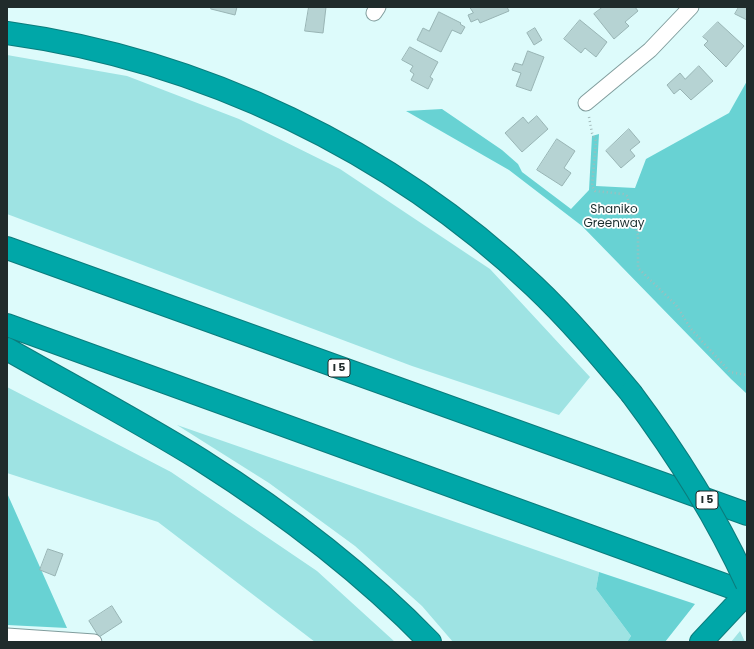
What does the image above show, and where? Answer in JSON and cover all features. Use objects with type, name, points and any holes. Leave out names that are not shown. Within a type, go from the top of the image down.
[{"type":"highway","points":[[7,33],[92,49],[182,74],[242,97],[297,121],[346,147],[435,204],[489,246],[533,285],[572,324],[631,393],[666,441],[701,496],[726,541],[747,584]]},
{"type":"highway","name":"I 5","points":[[7,248],[745,513]]},
{"type":"highway","points":[[7,325],[747,593],[701,642]]},
{"type":"highway","points":[[7,350],[200,460],[272,508],[379,593],[430,642]]},
{"type":"street","points":[[586,103],[650,50],[691,7]]},
{"type":"street","points":[[7,636],[94,642]]},
{"type":"path","points":[[586,103],[592,133],[596,141],[592,186],[595,191],[623,194],[627,196],[638,235],[638,268],[676,305],[691,329],[730,372],[747,375]]},
{"type":"shaded area","points":[[7,55],[127,76],[239,119],[340,169],[490,269],[590,377],[559,415],[412,366],[7,214]]},
{"type":"shaded area","points":[[7,387],[171,472],[317,571],[395,642],[315,642],[158,522],[7,473]]},
{"type":"shaded area","points":[[177,425],[599,572],[596,589],[631,636],[627,642],[453,642],[422,606],[355,546],[269,483]]},
{"type":"shaded area","points":[[740,631],[745,642],[731,642]]},
{"type":"green space","name":"Shaniko Greenway","points":[[747,81],[747,394],[582,226],[509,170],[406,111],[442,109],[502,150],[518,164],[522,172],[571,209],[589,190],[592,136],[599,134],[596,186],[635,188],[646,159],[729,113]]},
{"type":"green space","points":[[7,493],[67,628],[7,625]]},
{"type":"green space","points":[[599,572],[695,604],[665,642],[627,642],[631,636],[596,589]]},
{"type":"building","points":[[212,7],[237,7],[235,15],[211,9]]},
{"type":"building","points":[[309,7],[326,7],[323,33],[305,31]]},
{"type":"building","points":[[470,7],[507,7],[509,11],[480,23],[478,19],[471,22],[468,15],[473,13]]},
{"type":"building","points":[[603,7],[635,7],[638,11],[625,22],[629,26],[614,39],[594,14]]},
{"type":"building","points":[[739,7],[747,7],[747,20],[735,14]]},
{"type":"building","points":[[439,12],[461,23],[460,24],[465,27],[461,34],[452,30],[441,52],[417,40],[423,28],[429,31]]},
{"type":"building","points":[[580,20],[607,42],[596,57],[585,48],[581,53],[564,39]]},
{"type":"building","points":[[718,22],[744,46],[726,67],[704,45],[708,41],[703,37]]},
{"type":"building","points":[[535,28],[542,40],[534,45],[527,33]]},
{"type":"building","points":[[410,47],[438,62],[430,77],[433,79],[428,89],[411,80],[414,74],[410,71],[413,66],[402,60]]},
{"type":"building","points":[[528,51],[544,57],[531,91],[516,86],[521,73],[512,70],[515,63],[522,65]]},
{"type":"building","points":[[699,66],[713,81],[691,100],[680,89],[674,94],[667,85],[680,73],[685,79]]},
{"type":"building","points":[[537,116],[548,129],[522,152],[505,133],[523,117],[528,123]]},
{"type":"building","points":[[629,129],[640,142],[630,150],[635,156],[621,168],[606,151]]},
{"type":"building","points":[[557,139],[575,151],[564,168],[571,173],[562,186],[537,170]]},
{"type":"building","points":[[48,549],[63,554],[55,576],[40,570]]},
{"type":"building","points":[[112,606],[122,622],[99,637],[89,621]]}]
